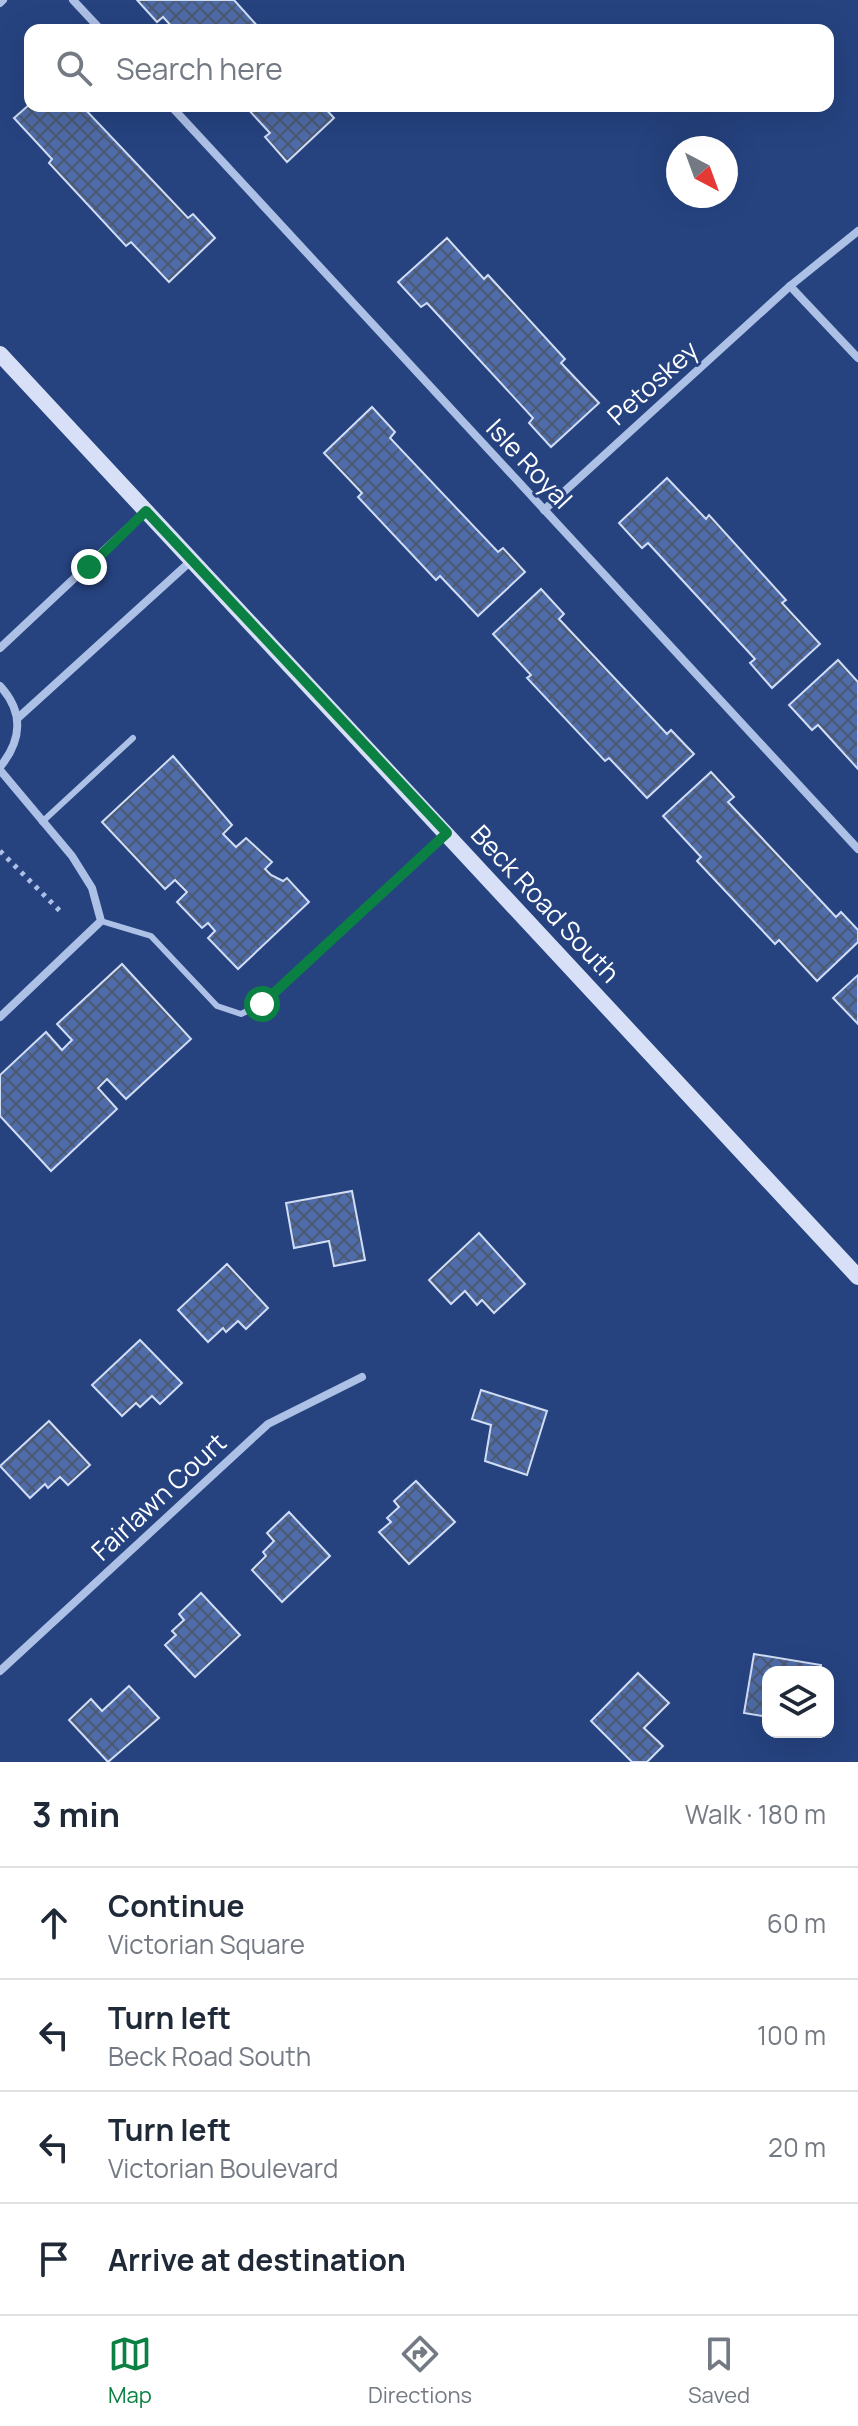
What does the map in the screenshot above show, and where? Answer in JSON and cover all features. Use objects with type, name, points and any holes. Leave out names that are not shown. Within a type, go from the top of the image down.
[{"type":"main road","name":"Beck Road South","points":[[0,354],[858,1277]]},
{"type":"street","points":[[73,0],[95,24]]},
{"type":"street","name":"Isle Royal","points":[[177,112],[858,849]]},
{"type":"street","name":"Petoskey","points":[[544,510],[790,286],[858,231]]},
{"type":"street","points":[[790,286],[858,358]]},
{"type":"street","points":[[0,648],[146,511]]},
{"type":"street","points":[[19,717],[192,560]]},
{"type":"street","points":[[0,686],[19,717],[18,737],[0,768],[72,856],[92,888],[101,921],[0,1017]]},
{"type":"street","name":"Fairlawn Court","points":[[0,1671],[268,1424],[362,1377]]},
{"type":"lane","points":[[42,822],[133,738]]},
{"type":"lane","points":[[101,921],[151,936],[217,1006],[241,1014],[262,1004],[447,833]]},
{"type":"path","points":[[0,851],[61,912]]},
{"type":"building","points":[[137,0],[234,0],[256,24],[169,24],[163,17],[157,22]]},
{"type":"building","points":[[24,109],[24,112],[88,112],[188,218],[193,214],[215,238],[169,282],[131,242],[126,246],[49,163],[52,159],[14,118]]},
{"type":"building","points":[[251,112],[328,112],[334,118],[287,162],[265,137],[270,133]]},
{"type":"building","points":[[447,238],[484,279],[488,275],[565,359],[561,363],[599,403],[551,447],[529,423],[533,418],[427,303],[421,307],[398,282]]},
{"type":"building","points":[[372,407],[395,432],[390,438],[498,552],[503,548],[525,572],[478,616],[440,576],[436,580],[358,497],[362,493],[324,453]]},
{"type":"building","points":[[667,478],[706,519],[709,515],[786,600],[782,603],[820,644],[772,688],[750,663],[755,659],[648,543],[642,548],[619,523]]},
{"type":"building","points":[[541,589],[564,614],[559,619],[667,734],[671,730],[694,754],[647,798],[609,758],[605,761],[527,678],[531,675],[493,634]]},
{"type":"building","points":[[838,660],[858,682],[858,769],[818,725],[812,730],[789,705]]},
{"type":"building","points":[[173,756],[232,825],[223,834],[236,847],[246,838],[272,862],[265,869],[283,881],[287,878],[309,902],[238,969],[208,938],[215,931],[208,923],[202,928],[177,902],[187,892],[175,880],[165,889],[102,822]]},
{"type":"building","points":[[711,772],[734,797],[728,802],[836,917],[841,912],[858,930],[858,942],[817,981],[779,940],[775,944],[697,861],[701,857],[663,816]]},
{"type":"building","points":[[122,964],[191,1039],[126,1099],[107,1079],[98,1088],[117,1109],[51,1171],[0,1116],[0,1075],[46,1032],[62,1050],[72,1040],[57,1024]]},
{"type":"building","points":[[858,975],[858,1024],[833,998]]},
{"type":"building","points":[[352,1191],[365,1260],[334,1266],[329,1241],[294,1248],[286,1203]]},
{"type":"building","points":[[479,1233],[525,1284],[494,1313],[482,1300],[477,1305],[465,1291],[451,1304],[429,1280]]},
{"type":"building","points":[[227,1264],[268,1308],[246,1329],[238,1321],[226,1332],[223,1328],[208,1342],[178,1310]]},
{"type":"building","points":[[140,1340],[182,1383],[160,1404],[152,1396],[140,1407],[136,1403],[122,1416],[92,1385]]},
{"type":"building","points":[[481,1390],[547,1411],[527,1475],[485,1461],[491,1425],[472,1419]]},
{"type":"building","points":[[49,1421],[90,1465],[68,1485],[60,1477],[48,1488],[45,1484],[30,1498],[0,1466]]},
{"type":"building","points":[[416,1481],[455,1522],[409,1564],[379,1532],[391,1522],[387,1518],[399,1507],[394,1501]]},
{"type":"building","points":[[289,1512],[330,1556],[282,1602],[252,1570],[266,1556],[263,1552],[274,1541],[267,1533]]},
{"type":"building","points":[[201,1593],[240,1635],[195,1677],[165,1645],[176,1635],[172,1631],[184,1620],[179,1614]]},
{"type":"building","points":[[754,1654],[821,1665],[762,1666],[762,1716],[744,1713]]},
{"type":"building","points":[[638,1673],[669,1703],[644,1728],[663,1746],[647,1762],[632,1762],[591,1721]]},
{"type":"building","points":[[129,1686],[159,1718],[108,1762],[69,1720],[91,1699],[102,1711]]},
{"type":"route","points":[[89,567],[146,511],[447,833],[262,1004]]}]
